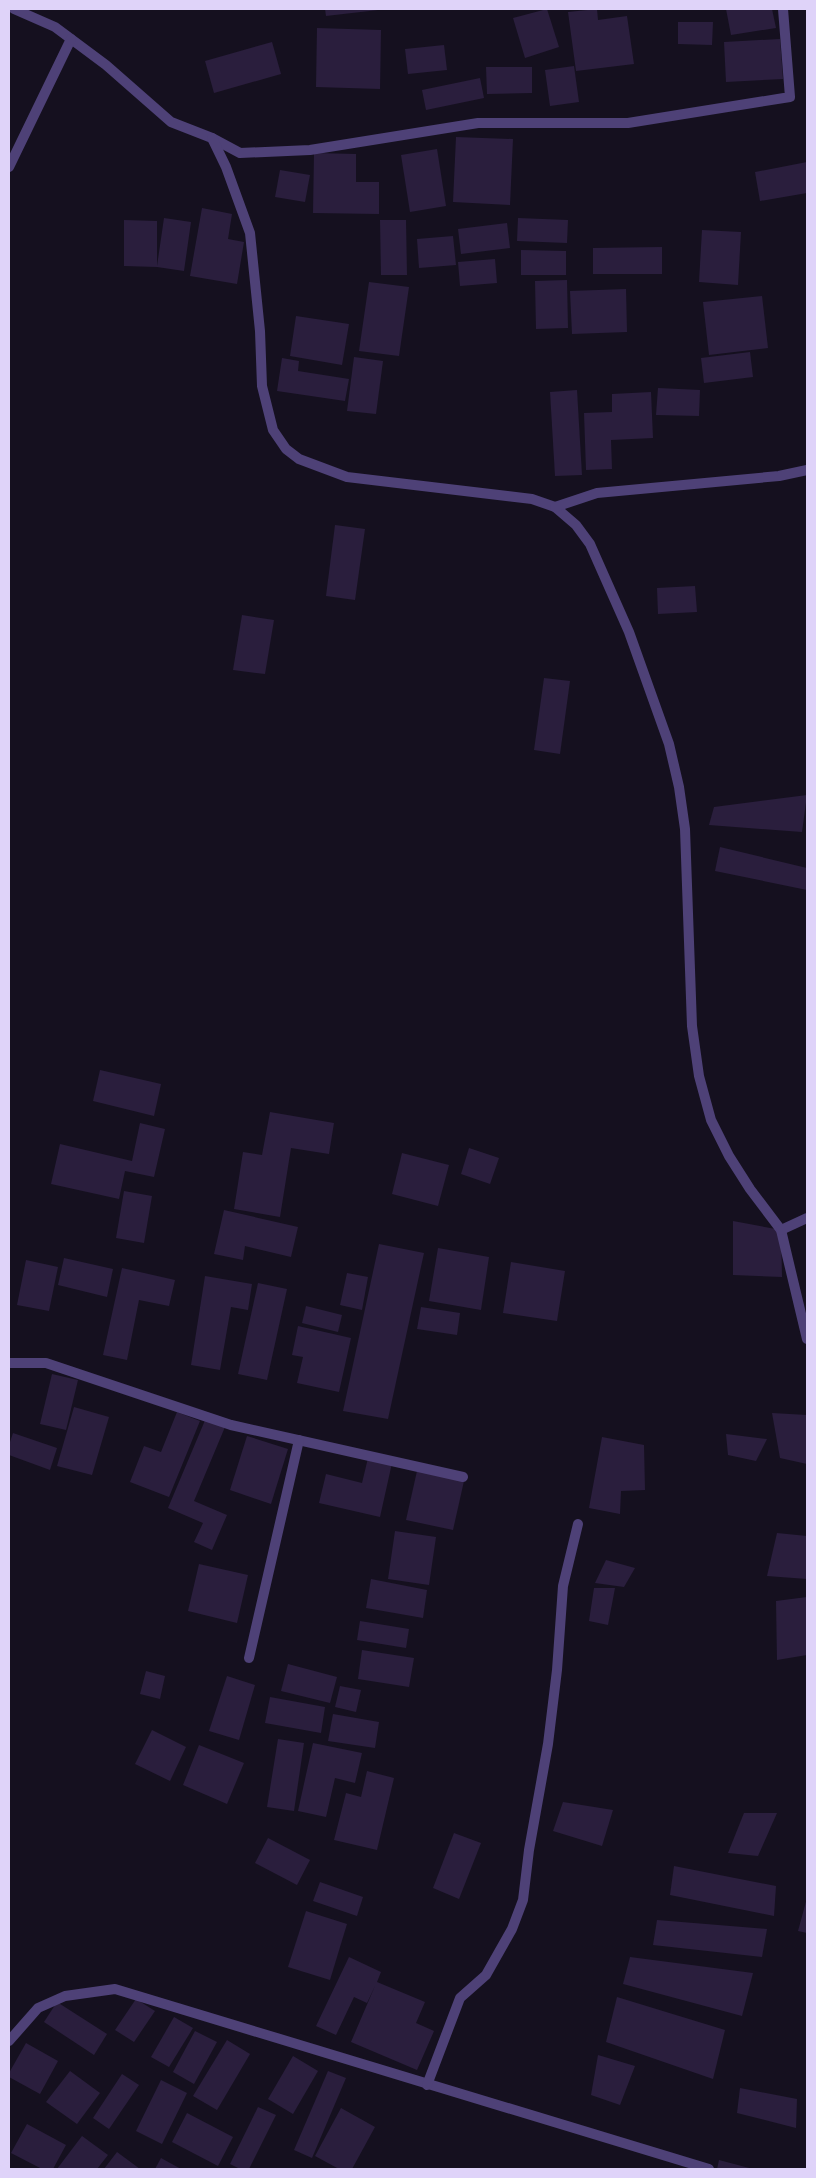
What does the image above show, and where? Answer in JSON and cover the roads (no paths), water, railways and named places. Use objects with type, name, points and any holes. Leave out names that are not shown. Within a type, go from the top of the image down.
[{"type":"street","points":[[14,9],[55,26],[106,65],[171,122],[212,138],[240,154],[310,150],[478,123],[628,123],[790,97],[783,9]]},
{"type":"street","points":[[9,167],[71,38]]},
{"type":"street","points":[[212,138],[226,167],[250,233],[260,331],[262,386],[273,430],[286,449],[299,459],[347,477],[532,499],[555,508],[576,525],[600,561],[629,632],[669,744],[680,787],[685,829],[692,1026],[699,1076],[711,1120],[729,1156],[750,1189],[781,1230],[807,1339]]},
{"type":"street","points":[[555,508],[597,493],[779,476],[807,470]]},
{"type":"street","points":[[781,1230],[807,1218]]},
{"type":"street","points":[[9,1363],[46,1363],[231,1425],[463,1477]]},
{"type":"street","points":[[249,1658],[299,1440]]},
{"type":"street","points":[[427,2085],[460,1998],[486,1975],[512,1929],[523,1900],[529,1850],[548,1744],[557,1670],[563,1586],[578,1524]]},
{"type":"street","points":[[9,2041],[38,2008],[65,1996],[115,1989],[709,2169]]}]
